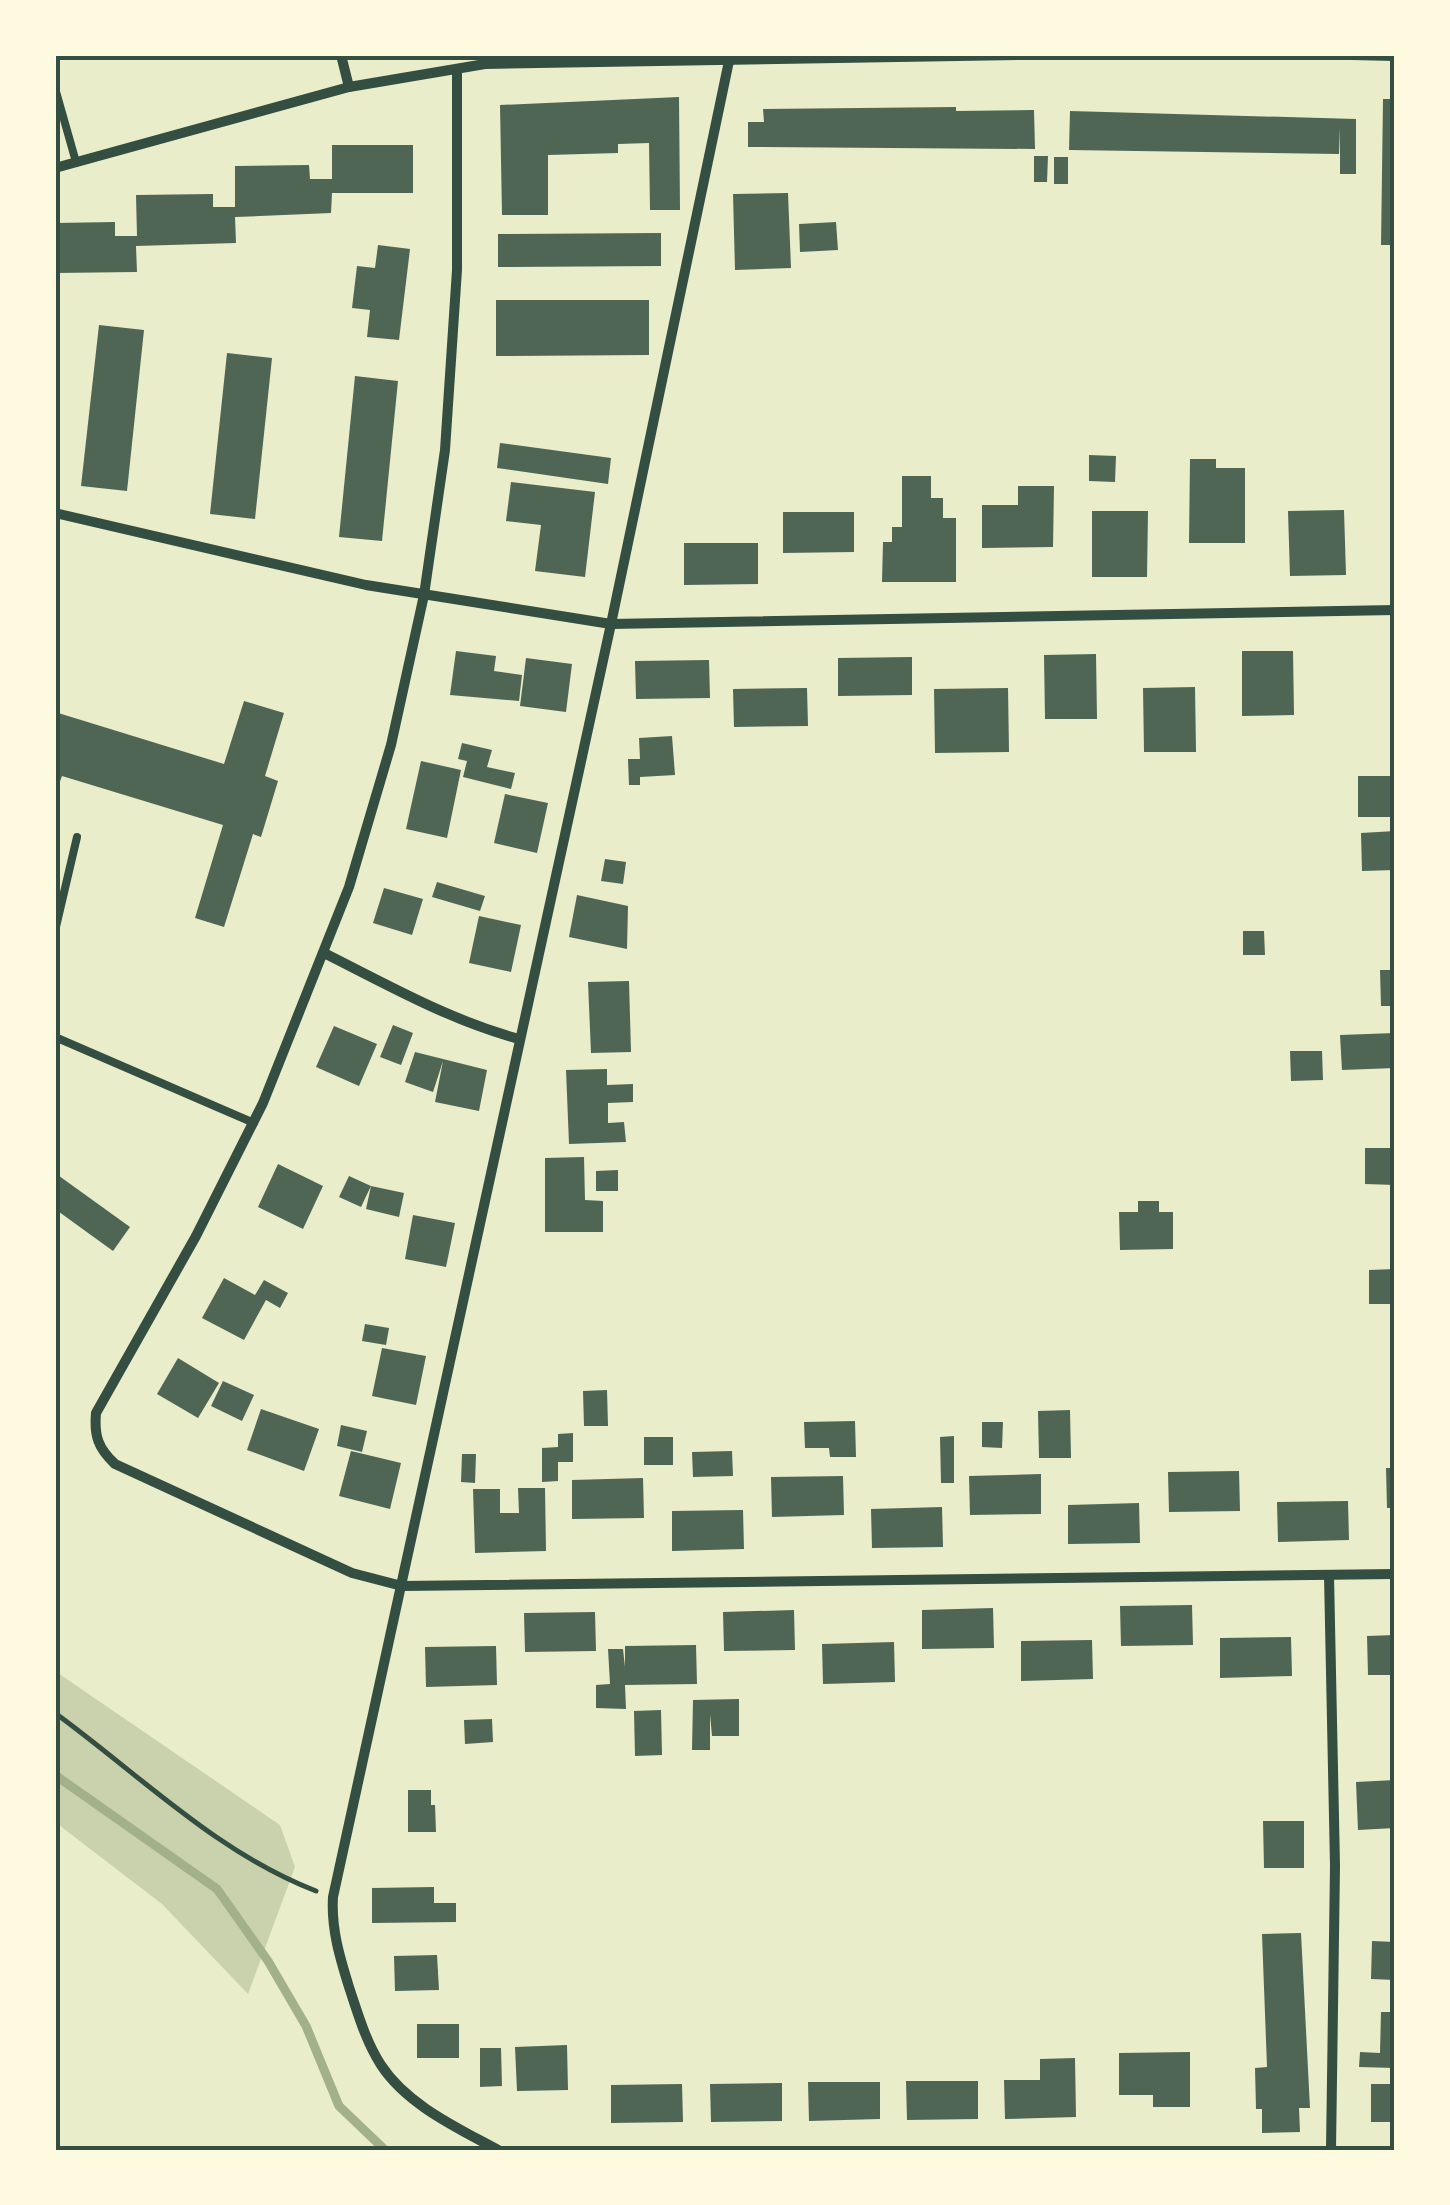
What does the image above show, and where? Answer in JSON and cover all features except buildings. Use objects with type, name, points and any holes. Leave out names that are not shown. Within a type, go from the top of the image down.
[{"type":"street","points":[[341,55],[349,87]]},
{"type":"street","points":[[55,168],[349,87],[486,64],[639,58],[729,61],[1022,55]]},
{"type":"street","points":[[1352,55],[1395,56]]},
{"type":"street","points":[[498,2150],[407,2094],[380,2064],[362,2026],[339,1956],[333,1898],[611,624],[729,61]]},
{"type":"street","points":[[457,69],[459,206],[445,450],[424,595],[391,745],[349,886],[254,1123],[196,1236],[96,1413],[94,1431],[100,1450],[115,1464],[352,1573],[402,1586],[1395,1574]]},
{"type":"street","points":[[55,513],[302,572],[611,624],[1395,610]]},
{"type":"street","points":[[324,953],[424,1005],[519,1039]]},
{"type":"street","points":[[1329,1575],[1335,1920],[1332,2150]]},
{"type":"lane","points":[[55,88],[76,162]]},
{"type":"lane","points":[[55,931],[77,837]]},
{"type":"lane","points":[[55,1037],[254,1123]]},
{"type":"path","points":[[55,1713],[175,1808],[278,1877],[333,1898]]},
{"type":"green space","points":[[55,1671],[280,1825],[295,1867],[248,1994],[162,1904],[55,1822]]},
{"type":"waterway","points":[[55,1775],[217,1889],[268,1961],[306,2026],[339,2106],[385,2150]]}]
